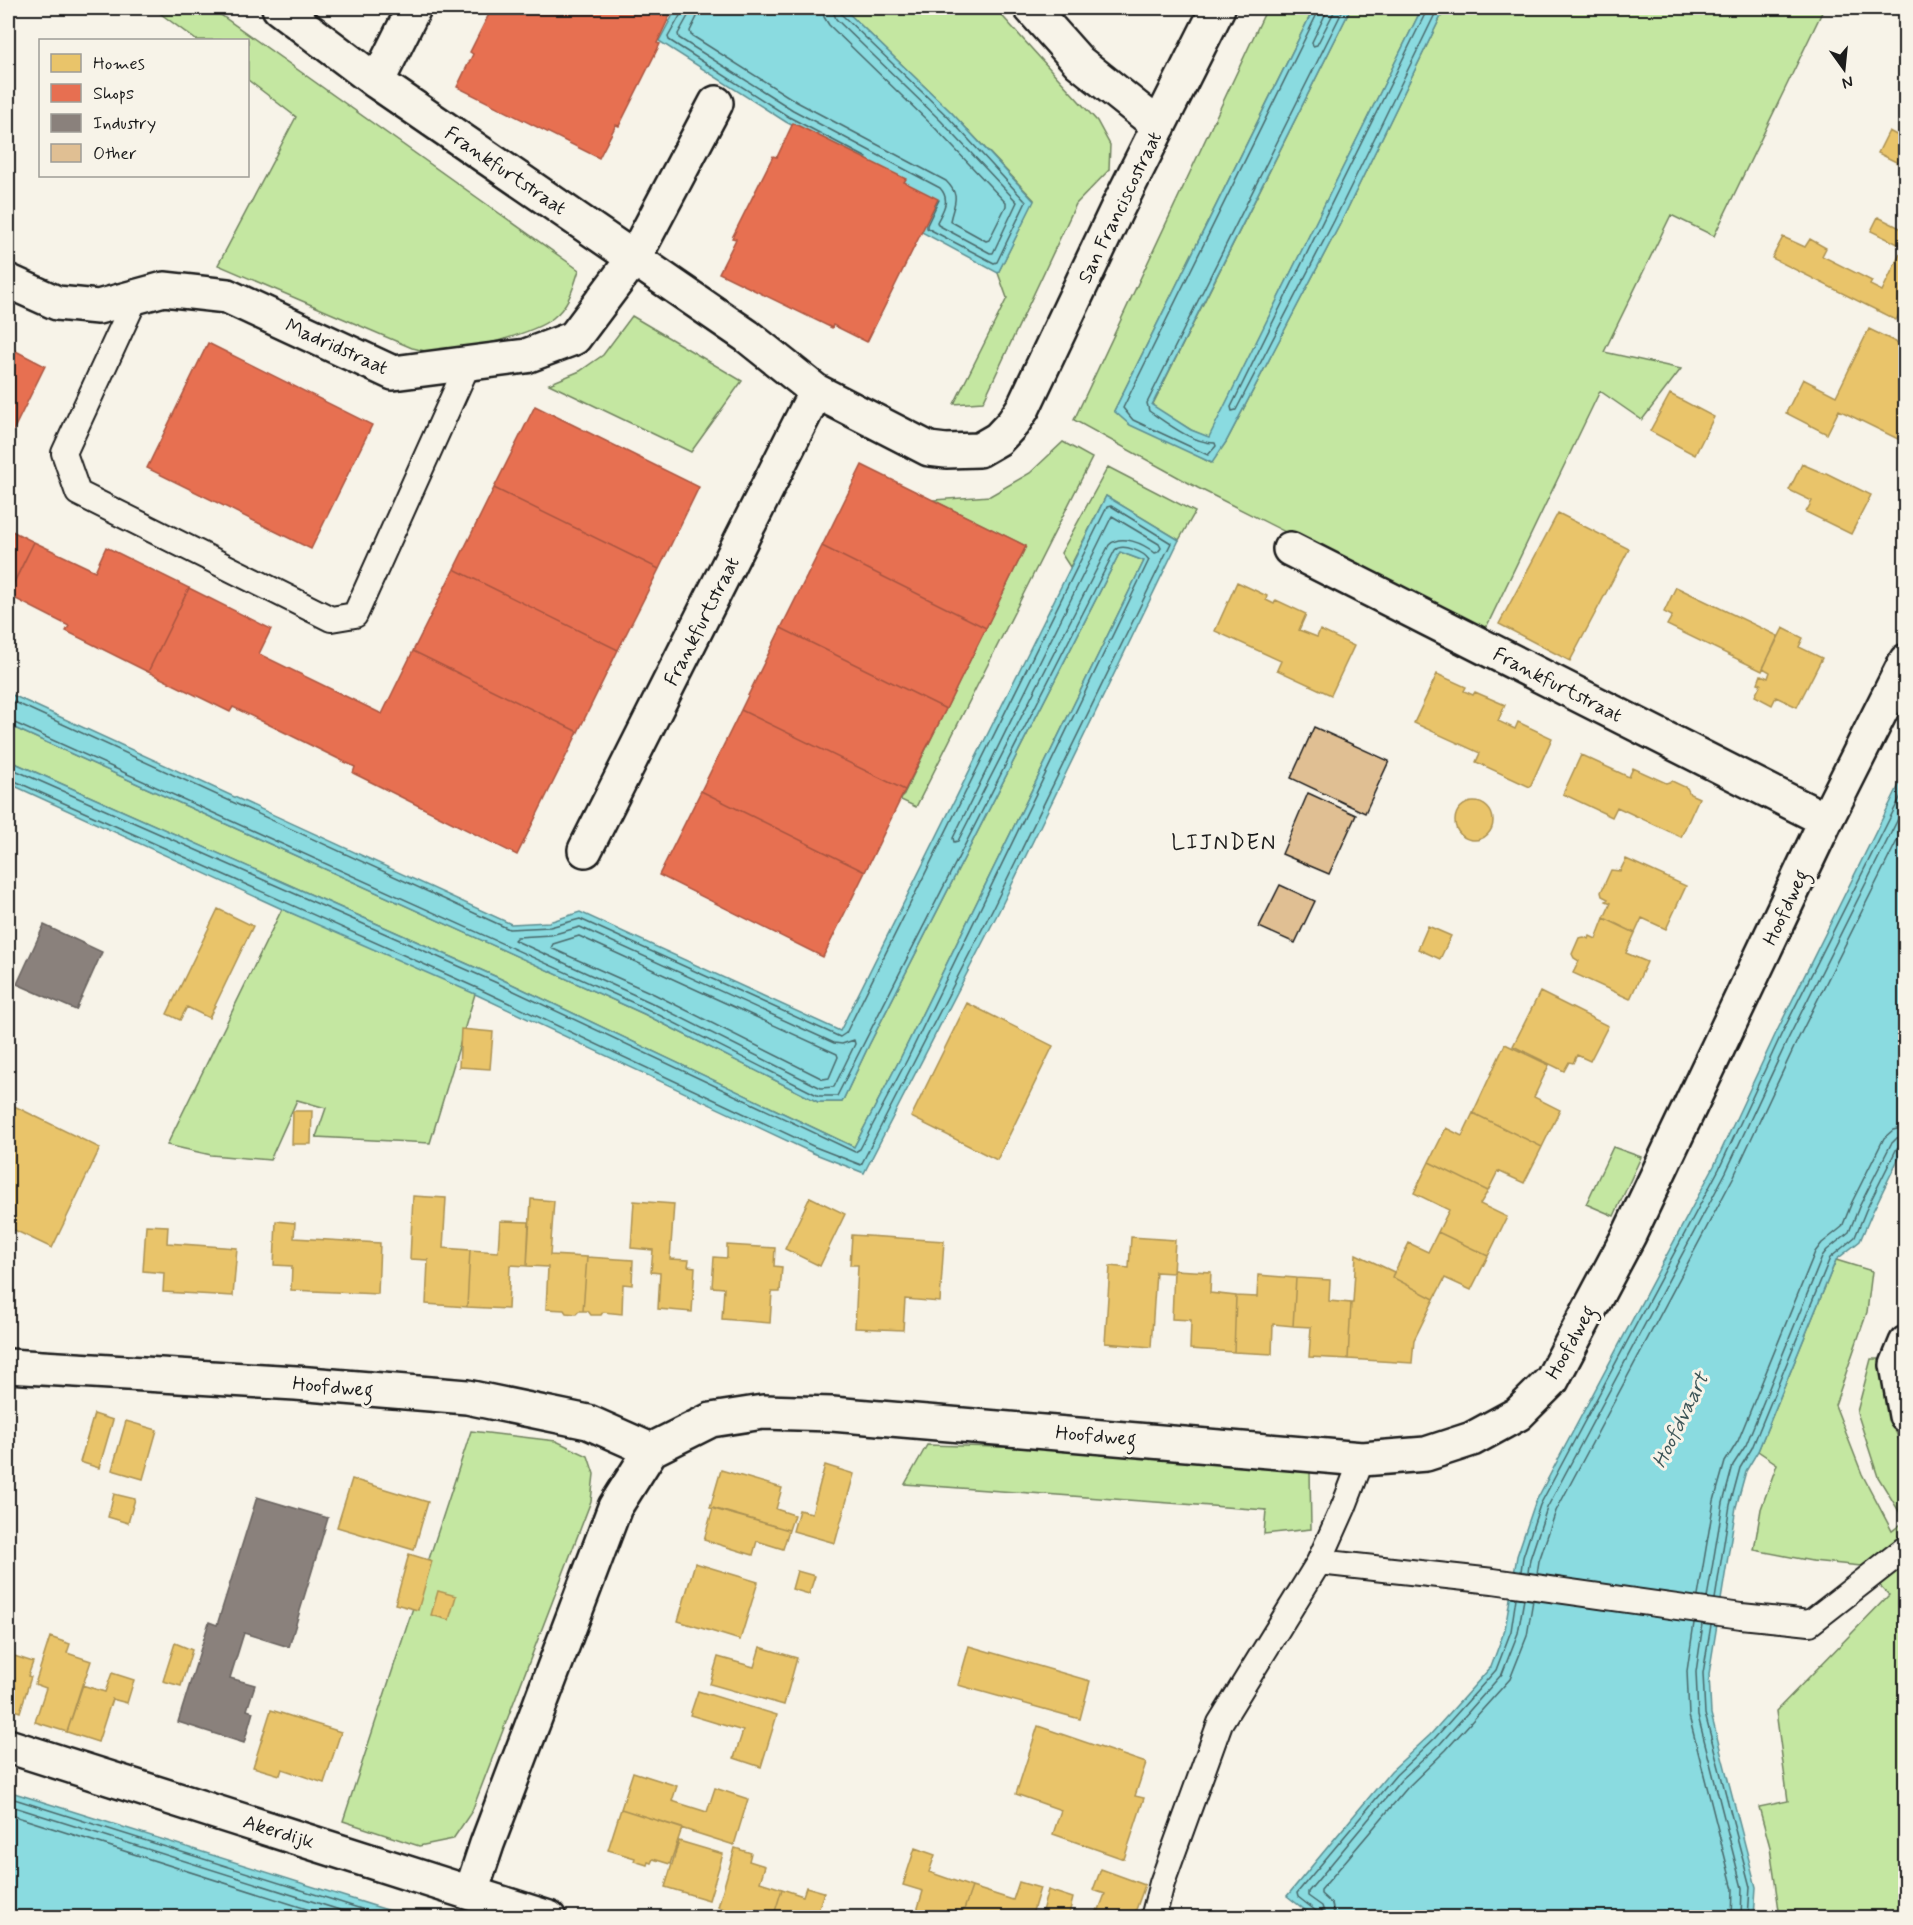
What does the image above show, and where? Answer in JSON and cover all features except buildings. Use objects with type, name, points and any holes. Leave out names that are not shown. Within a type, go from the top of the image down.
[{"type":"street","name":"Frankfurtstraat","points":[[279,8],[377,82],[747,336],[816,391],[929,449],[937,450],[964,452],[979,450],[998,439],[1023,408]]},
{"type":"street","points":[[377,82],[414,8]]},
{"type":"street","points":[[1031,8],[1079,62],[1160,126]]},
{"type":"street","name":"San Franciscostraat","points":[[1023,408],[1117,209],[1218,8]]},
{"type":"street","points":[[634,258],[716,103]]},
{"type":"street","name":"Madridstraat","points":[[8,281],[57,303],[98,307],[164,289],[227,296],[393,373],[526,356],[574,339],[634,258]]},
{"type":"street","name":"Frankfurtstraat","points":[[585,850],[816,391]]},
{"type":"street","name":"Frankfurtstraat","points":[[1290,549],[1826,820]]},
{"type":"street","name":"Hoofdweg","points":[[8,1366],[296,1383],[467,1397],[588,1422],[651,1450],[711,1420],[762,1412],[832,1414],[988,1426],[1362,1459],[1426,1454],[1472,1439],[1518,1414],[1552,1380],[1629,1235],[1826,820],[1905,661]]},
{"type":"street","points":[[1905,1343],[1897,1365],[1905,1416]]},
{"type":"street","points":[[471,1892],[491,1833],[615,1507],[651,1450]]},
{"type":"street","name":"Akerdijk","points":[[8,1746],[549,1917]]},
{"type":"lane","points":[[136,295],[64,453],[78,493],[330,619],[355,615],[468,364]]},
{"type":"lane","points":[[1153,1917],[1162,1883],[1220,1723],[1319,1562],[1362,1459]]},
{"type":"lane","points":[[1319,1562],[1493,1581],[1741,1616],[1810,1623],[1905,1548]]},
{"type":"green space","points":[[153,8],[211,8],[579,270],[563,308],[553,318],[531,330],[499,341],[439,353],[412,348],[218,265],[296,117],[249,81],[249,39],[195,39]]},
{"type":"green space","points":[[843,8],[995,8],[1097,121],[1110,145],[1109,170],[1076,204],[983,402],[954,404],[1007,298],[998,273],[1034,200],[951,112]]},
{"type":"green space","points":[[1267,8],[1314,8],[1114,411],[1211,463],[1226,442],[1340,224],[1445,8],[1824,8],[1714,236],[1671,215],[1604,352],[1681,369],[1642,420],[1600,391],[1484,632],[1198,488],[1074,420]]},
{"type":"green space","points":[[1351,8],[1422,8],[1209,438],[1191,430],[1152,406]]},
{"type":"green space","points":[[632,316],[742,381],[691,452],[549,384],[580,371],[603,355]]},
{"type":"green space","points":[[1063,442],[1092,458],[916,807],[901,800],[1026,546],[933,500],[990,496],[1030,473]]},
{"type":"green space","points":[[1108,467],[1195,512],[1179,540],[1106,496],[1070,567],[1061,553]]},
{"type":"green space","points":[[1120,552],[1144,561],[901,1057],[854,1147],[499,978],[8,760],[8,725],[644,1014],[818,1102],[842,1102]]},
{"type":"green space","points":[[282,909],[474,987],[475,994],[430,1143],[316,1137],[326,1108],[297,1100],[270,1160],[211,1155],[167,1145]]},
{"type":"green space","points":[[1613,1147],[1641,1157],[1614,1216],[1586,1204]]},
{"type":"green space","points":[[1836,1260],[1872,1271],[1867,1312],[1835,1405],[1862,1474],[1892,1531],[1905,1521],[1905,1917],[1780,1917],[1770,1847],[1759,1807],[1788,1801],[1776,1711],[1889,1595],[1861,1566],[1812,1561],[1754,1550],[1761,1509],[1777,1464],[1758,1451]]},
{"type":"green space","points":[[1871,1359],[1879,1359],[1891,1419],[1905,1456],[1905,1521],[1878,1477],[1857,1412]]},
{"type":"green space","points":[[471,1431],[556,1441],[588,1456],[594,1474],[591,1501],[472,1811],[453,1839],[419,1846],[343,1821]]},
{"type":"green space","points":[[927,1445],[1067,1449],[1310,1470],[1311,1529],[1264,1534],[1266,1510],[905,1484]]},
{"type":"water","points":[[670,8],[843,8],[951,112],[1034,201],[998,273],[918,230],[933,200],[786,122],[659,41],[675,11]]},
{"type":"water","points":[[1314,8],[1351,8],[1152,405],[1191,430],[1209,437],[1422,8],[1445,8],[1340,224],[1226,442],[1212,463],[1130,425],[1114,411]]},
{"type":"water","points":[[1106,496],[1179,540],[999,911],[864,1173],[813,1153],[475,994],[282,909],[8,783],[8,760],[499,978],[854,1147],[901,1057],[1144,561],[1120,552],[842,1102],[818,1102],[644,1014],[8,725],[8,693],[511,924],[549,922],[580,912],[840,1031]]},
{"type":"water","name":"Hoofdvaart","points":[[1905,773],[1905,1145],[1860,1241],[1836,1260],[1758,1451],[1746,1471],[1736,1507],[1709,1674],[1711,1714],[1756,1887],[1754,1917],[1314,1917],[1287,1896],[1391,1771],[1430,1735],[1491,1667],[1505,1629],[1517,1556],[1535,1503],[1714,1166],[1776,1033]]},
{"type":"water","points":[[8,1791],[368,1904],[410,1917],[8,1917]]},
{"type":"district","name":"LIJNDEN","points":[[1224,841]]}]
